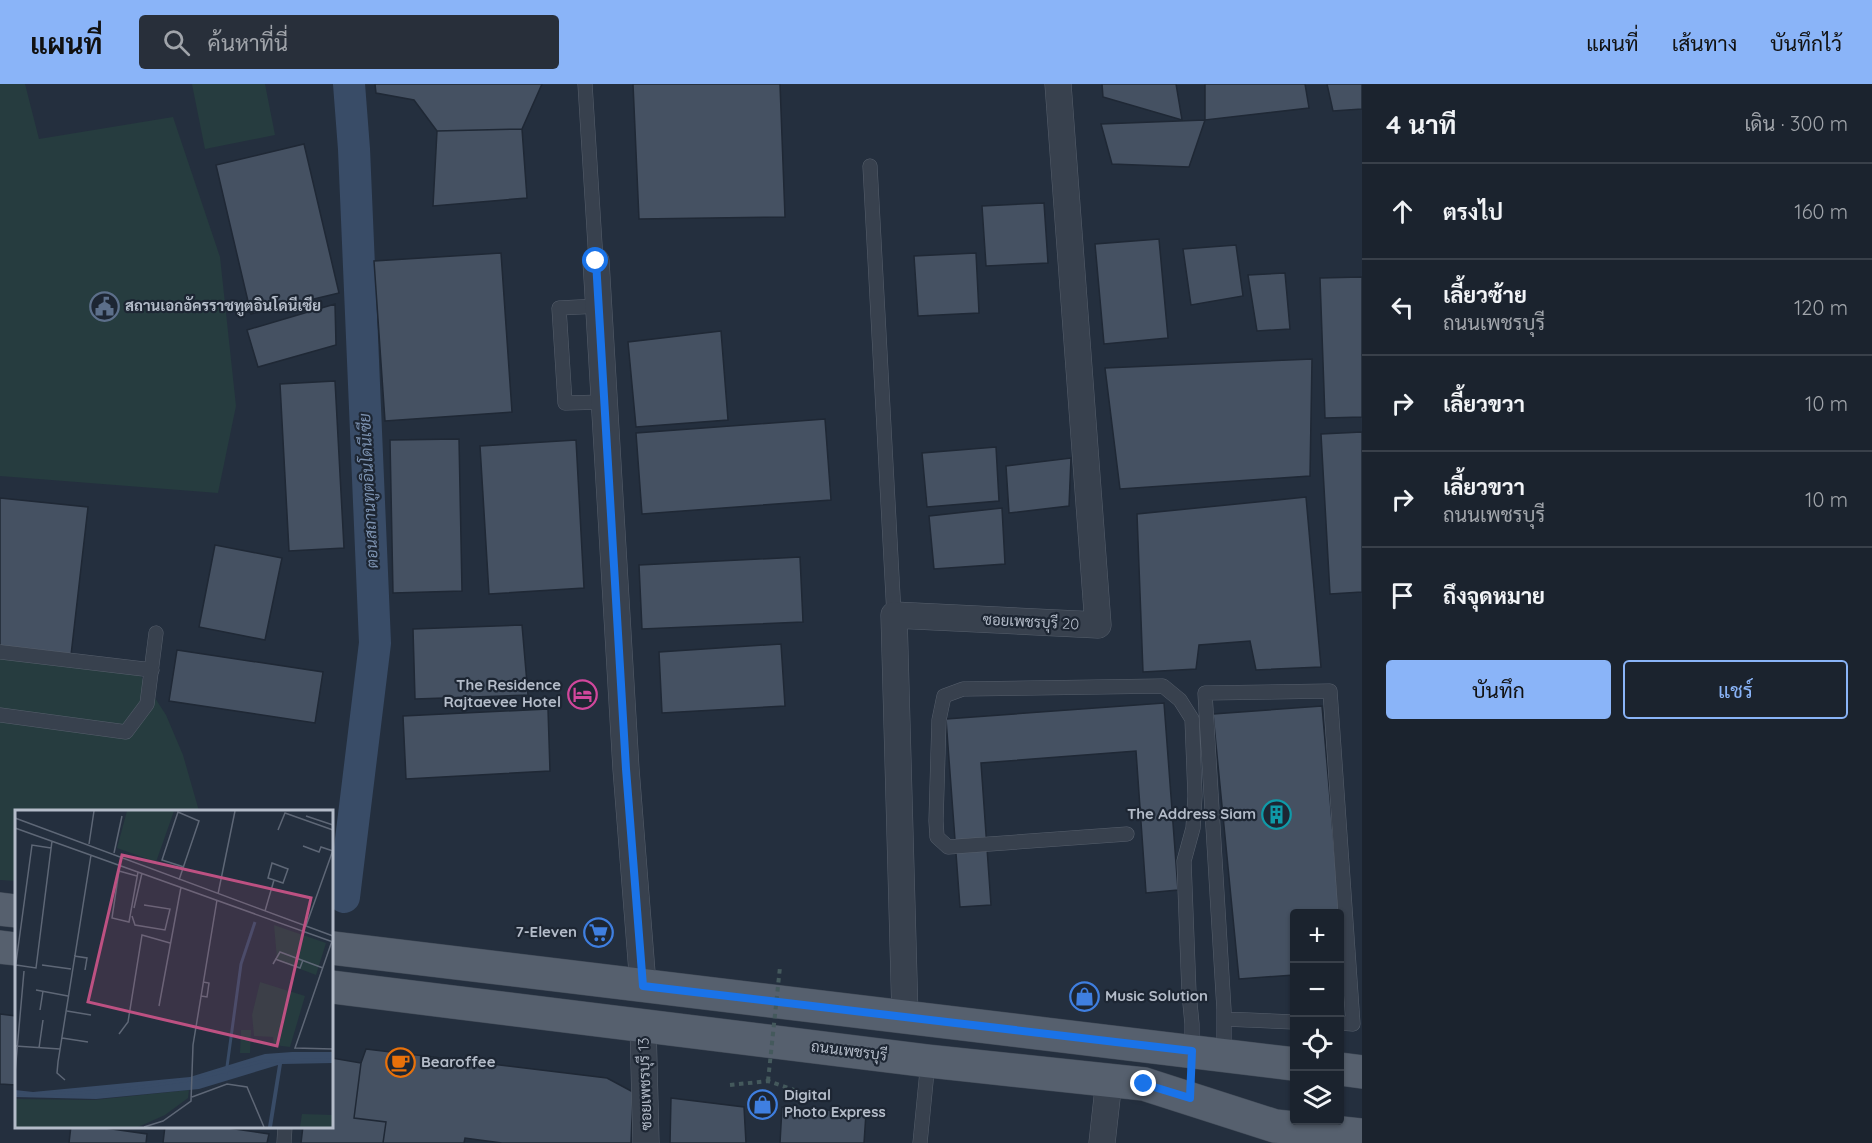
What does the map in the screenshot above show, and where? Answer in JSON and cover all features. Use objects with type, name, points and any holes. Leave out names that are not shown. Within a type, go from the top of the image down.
[{"type":"main road","points":[[0,909],[15,911]]},
{"type":"main road","points":[[0,947],[15,949]]},
{"type":"main road","points":[[333,948],[1290,1063]]},
{"type":"main road","name":"ถนนเพชรบุรี","points":[[333,987],[928,1061],[1144,1084],[1275,1126],[1361,1126]]},
{"type":"main road","points":[[1190,1098],[1192,1051]]},
{"type":"main road","points":[[1344,1070],[1362,1072]]},
{"type":"street","name":"ซอยเพชรบุรี 20","points":[[894,615],[1098,625],[1058,84]]},
{"type":"street","points":[[596,261],[626,769],[643,986]]},
{"type":"street","points":[[894,615],[905,1016]]},
{"type":"street","name":"ซอยเพชรบุรี 13","points":[[643,1025],[646,1143]]},
{"type":"street","points":[[1102,1143],[1109,1080]]},
{"type":"lane","points":[[585,84],[596,261]]},
{"type":"lane","points":[[870,166],[894,615]]},
{"type":"lane","points":[[598,306],[559,308],[565,403],[604,402]]},
{"type":"lane","points":[[0,715],[126,732],[147,705],[156,633]]},
{"type":"lane","points":[[0,652],[152,670]]},
{"type":"lane","points":[[1127,834],[948,847],[937,837],[936,821],[939,720],[944,696],[963,689],[1163,686],[1180,700],[1192,719],[1195,796],[1193,828],[1184,861],[1192,1051]]},
{"type":"lane","points":[[1224,1055],[1224,1019],[1205,693],[1330,691],[1353,1024],[1344,1023]]},
{"type":"lane","points":[[1224,1019],[1290,1022]]},
{"type":"lane","points":[[920,1143],[928,1061]]},
{"type":"lane","points":[[284,1143],[285,1128]]},
{"type":"path","points":[[768,1081],[780,967]]},
{"type":"path","points":[[730,1084],[768,1081],[803,1093]]},
{"type":"green space","points":[[0,84],[25,84],[39,139],[173,117],[220,257],[236,406],[218,493],[0,476]]},
{"type":"green space","points":[[192,84],[265,84],[275,135],[205,149]]},
{"type":"green space","points":[[0,649],[135,667],[166,715],[183,755],[199,810],[15,810],[15,881],[0,880]]},
{"type":"building","points":[[375,84],[542,84],[522,129],[437,131],[414,100],[376,93]]},
{"type":"building","points":[[633,84],[780,84],[785,217],[639,219]]},
{"type":"building","points":[[1102,84],[1176,84],[1182,120],[1103,97]]},
{"type":"building","points":[[1205,84],[1305,84],[1309,108],[1205,120]]},
{"type":"building","points":[[1327,84],[1362,84],[1362,109],[1333,111]]},
{"type":"building","points":[[1205,120],[1189,167],[1112,164],[1101,124]]},
{"type":"building","points":[[522,129],[527,198],[433,206],[437,131]]},
{"type":"building","points":[[304,144],[339,293],[251,314],[216,165]]},
{"type":"building","points":[[1044,203],[1048,263],[986,266],[982,206]]},
{"type":"building","points":[[1159,239],[1168,338],[1104,344],[1095,244]]},
{"type":"building","points":[[1236,245],[1243,296],[1191,305],[1183,249]]},
{"type":"building","points":[[501,253],[512,412],[385,421],[374,261]]},
{"type":"building","points":[[976,253],[979,313],[918,316],[914,256]]},
{"type":"building","points":[[1285,273],[1290,329],[1257,331],[1248,275]]},
{"type":"building","points":[[1362,277],[1362,417],[1325,418],[1320,278]]},
{"type":"building","points":[[335,304],[336,345],[258,367],[247,330]]},
{"type":"building","points":[[721,331],[728,420],[636,427],[628,342]]},
{"type":"building","points":[[1312,359],[1310,476],[1120,489],[1105,368]]},
{"type":"building","points":[[335,381],[344,548],[289,551],[280,384]]},
{"type":"building","points":[[825,419],[831,500],[642,514],[636,433]]},
{"type":"building","points":[[1362,432],[1362,592],[1330,594],[1321,434]]},
{"type":"building","points":[[459,439],[462,591],[393,593],[390,440]]},
{"type":"building","points":[[576,440],[584,588],[489,594],[480,446]]},
{"type":"building","points":[[996,447],[999,501],[927,507],[922,453]]},
{"type":"building","points":[[1071,458],[1069,506],[1009,513],[1006,466]]},
{"type":"building","points":[[1306,497],[1321,667],[1256,670],[1250,641],[1199,645],[1196,669],[1143,672],[1137,514]]},
{"type":"building","points":[[0,498],[88,507],[71,655],[0,647]]},
{"type":"building","points":[[1002,508],[1005,564],[934,569],[929,516]]},
{"type":"building","points":[[215,545],[282,558],[265,640],[199,627]]},
{"type":"building","points":[[800,557],[803,622],[642,629],[639,565]]},
{"type":"building","points":[[522,625],[528,695],[415,699],[413,629]]},
{"type":"building","points":[[781,644],[785,706],[662,713],[659,652]]},
{"type":"building","points":[[177,650],[323,672],[315,723],[169,701]]},
{"type":"building","points":[[1164,703],[1178,890],[1146,893],[1136,751],[981,763],[991,905],[960,907],[946,719]]},
{"type":"building","name":"The Address Siam","points":[[1322,706],[1340,909],[1290,909],[1290,975],[1239,979],[1213,714]]},
{"type":"building","points":[[548,709],[550,771],[406,779],[403,716]]},
{"type":"building","points":[[0,1014],[15,1016],[15,1085],[0,1084]]},
{"type":"building","points":[[366,1049],[607,1078],[633,1092],[631,1143],[502,1143],[465,1138],[464,1143],[383,1143],[386,1122],[354,1118],[361,1063]]},
{"type":"building","points":[[333,1058],[361,1063],[354,1118],[386,1122],[383,1143],[301,1143],[303,1128],[333,1128]]},
{"type":"building","points":[[671,1098],[744,1107],[746,1143],[670,1143]]},
{"type":"building","points":[[782,1107],[866,1113],[864,1143],[780,1143]]},
{"type":"building","points":[[71,1128],[105,1128],[147,1134],[146,1143],[69,1143]]},
{"type":"building","points":[[165,1128],[228,1128],[269,1134],[267,1143],[163,1143]]},
{"type":"waterway","name":"ตอนสถานทูตอินโดนีเซีย","points":[[344,897],[375,643],[354,149],[349,84]]},
{"type":"place","name":"สถานเอกอัครราชทูตอินโดนีเซีย","points":[[104,306]]},
{"type":"place","name":"The Residence Rajtaevee Hotel","points":[[582,694]]},
{"type":"place","name":"The Address Siam","points":[[1277,814]]},
{"type":"place","name":"7-Eleven","points":[[598,932]]},
{"type":"place","name":"Music Solution","points":[[1084,996]]},
{"type":"place","name":"Bearoffee","points":[[400,1062]]},
{"type":"place","name":"Digital Photo Express","points":[[763,1104]]},
{"type":"route","points":[[596,261],[626,769],[643,986],[1192,1051],[1190,1098],[1144,1084]]}]
